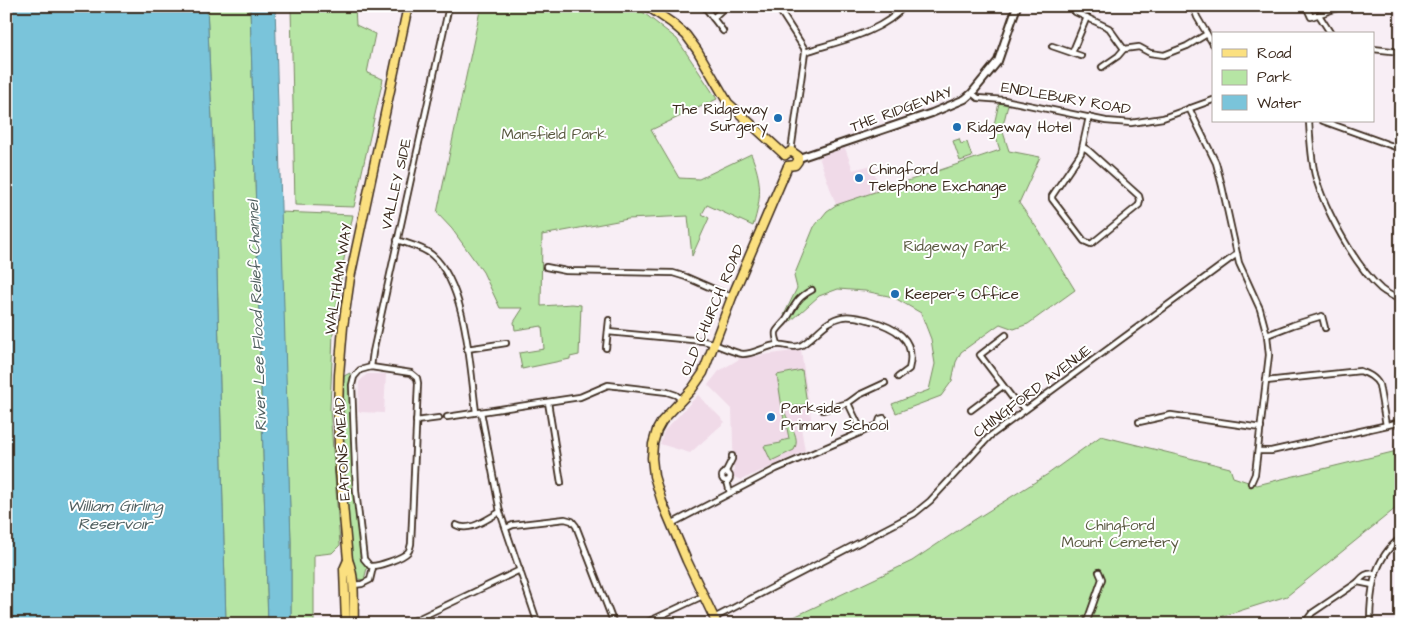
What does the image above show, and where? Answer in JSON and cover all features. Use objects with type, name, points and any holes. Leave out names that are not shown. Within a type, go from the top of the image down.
[{"type":"main road","name":"WALTHAM WAY","points":[[354,624],[349,586],[344,569],[348,560],[340,471],[338,414],[343,327],[352,269],[408,6]]},
{"type":"main road","points":[[647,6],[672,22],[686,35],[728,103],[788,153],[797,154],[799,158],[795,165],[788,166],[784,162],[788,153]]},
{"type":"main road","name":"THE RIDGEWAY","points":[[799,158],[948,108],[972,93],[998,61],[1017,6]]},
{"type":"main road","name":"OLD CHURCH ROAD","points":[[715,621],[671,524],[656,481],[652,451],[654,438],[662,421],[682,400],[703,373],[732,297],[788,166]]},
{"type":"main road","name":"WALTHAM WAY","points":[[346,624],[349,586]]},
{"type":"street","name":"VALLEY SIDE","points":[[371,367],[449,6]]},
{"type":"street","points":[[704,6],[724,31]]},
{"type":"street","points":[[713,18],[726,6]]},
{"type":"street","points":[[777,6],[805,52],[788,153]]},
{"type":"street","points":[[805,52],[867,32],[889,20],[904,6]]},
{"type":"street","points":[[1193,6],[1197,17],[1212,42]]},
{"type":"street","points":[[1306,6],[1310,18],[1343,6]]},
{"type":"street","points":[[1074,12],[1109,28],[1124,49]]},
{"type":"street","points":[[1318,15],[1329,32]]},
{"type":"street","points":[[1072,53],[1087,18]]},
{"type":"street","points":[[1102,67],[1118,56],[1124,49],[1138,47],[1150,53],[1164,55],[1186,46],[1207,34]]},
{"type":"street","points":[[1052,46],[1081,56]]},
{"type":"street","points":[[1374,49],[1401,52]]},
{"type":"street","name":"ENDLEBURY ROAD","points":[[972,93],[978,98],[1004,100],[1124,123],[1141,123],[1163,118],[1212,100]]},
{"type":"street","points":[[1189,108],[1216,163],[1239,263],[1262,315],[1267,335],[1266,381],[1255,474],[1251,483]]},
{"type":"street","points":[[1083,147],[1139,196],[1140,200],[1139,205],[1091,244],[1084,241],[1052,199],[1052,196],[1081,153],[1088,117]]},
{"type":"street","points":[[1309,122],[1315,175],[1319,189],[1334,220],[1346,243],[1370,278],[1384,291],[1401,300]]},
{"type":"street","points":[[1327,122],[1401,149]]},
{"type":"street","points":[[397,240],[431,254],[444,271],[454,291],[459,305],[500,512],[538,624]]},
{"type":"street","name":"CHINGFORD AVENUE","points":[[715,621],[914,514],[930,501],[983,442],[1237,254]]},
{"type":"street","points":[[546,267],[566,271],[673,273],[732,297]]},
{"type":"street","points":[[778,344],[776,331],[788,318],[794,304],[802,295],[812,290]]},
{"type":"street","points":[[608,332],[704,342],[743,354],[778,344],[791,348],[800,346],[828,323],[843,316],[857,317],[880,323],[895,329],[900,334],[908,346],[910,360],[909,369],[898,377]]},
{"type":"street","points":[[1267,335],[1322,316],[1325,328]]},
{"type":"street","points":[[606,348],[609,320]]},
{"type":"street","points":[[1006,335],[980,354],[1014,400],[1026,409]]},
{"type":"street","points":[[467,349],[506,343]]},
{"type":"street","points":[[349,586],[362,584],[370,580],[374,567],[405,554],[410,548],[418,383],[415,376],[411,373],[371,367]]},
{"type":"street","name":"EATONS MEAD","points":[[371,367],[360,370],[354,377],[352,385],[356,491],[361,540],[366,562],[374,567]]},
{"type":"street","points":[[1266,381],[1360,371],[1367,373],[1379,385],[1386,425]]},
{"type":"street","points":[[824,410],[848,403],[885,383]]},
{"type":"street","points":[[447,417],[581,397],[602,387],[615,385],[672,393],[682,400]]},
{"type":"street","points":[[971,410],[1003,386]]},
{"type":"street","points":[[548,402],[561,483]]},
{"type":"street","points":[[848,403],[862,432]]},
{"type":"street","points":[[1140,422],[1171,415],[1260,428]]},
{"type":"street","points":[[416,421],[439,418]]},
{"type":"street","points":[[1258,451],[1271,451],[1401,422]]},
{"type":"street","points":[[671,524],[776,470],[878,424]]},
{"type":"street","points":[[730,493],[727,481],[730,477],[725,473],[732,456]]},
{"type":"street","points":[[456,525],[462,528],[471,526],[500,512]]},
{"type":"street","points":[[506,528],[513,525],[566,519],[572,521],[576,526],[614,624]]},
{"type":"street","points":[[1370,624],[1373,585],[1382,557],[1401,538]]},
{"type":"street","points":[[407,624],[520,570]]},
{"type":"street","points":[[1086,624],[1102,580],[1099,572]]},
{"type":"street","points":[[1304,624],[1312,613],[1358,582],[1366,574],[1376,574]]},
{"type":"street","points":[[1358,582],[1373,585]]},
{"type":"street","points":[[643,624],[652,622],[703,596]]},
{"type":"shaded area","points":[[845,148],[853,170],[872,165],[880,191],[836,205],[819,157]]},
{"type":"shaded area","name":"Parkside Primary School","points":[[801,350],[812,424],[801,427],[805,451],[741,480],[734,477],[732,409],[708,385],[719,371],[741,358]]},
{"type":"shaded area","points":[[367,374],[386,374],[384,413],[358,412],[359,382]]},
{"type":"shaded area","points":[[698,395],[725,422],[690,453],[660,444],[664,431]]},
{"type":"green space","points":[[207,6],[250,6],[268,624],[226,624],[215,191]]},
{"type":"green space","points":[[291,6],[355,6],[356,25],[375,34],[367,73],[383,79],[354,207],[295,205]]},
{"type":"green space","name":"Mansfield Park","points":[[481,6],[635,6],[677,39],[717,99],[651,130],[679,178],[699,179],[751,154],[760,189],[753,226],[707,205],[702,214],[709,218],[692,256],[688,216],[628,219],[542,235],[541,306],[581,305],[579,355],[570,357],[570,359],[522,369],[519,353],[544,349],[542,326],[515,330],[514,322],[523,308],[500,308],[483,272],[452,229],[437,213]]},
{"type":"green space","name":"Ridgeway Park","points":[[999,103],[1008,105],[1002,129],[1009,151],[1040,157],[1019,203],[1039,231],[1075,290],[1028,324],[1014,329],[1000,324],[997,326],[961,352],[956,362],[952,381],[941,396],[896,413],[892,404],[929,390],[935,364],[931,339],[921,313],[893,297],[865,291],[838,289],[819,296],[791,321],[784,315],[797,288],[794,276],[814,227],[827,211],[836,205],[1000,150],[993,129]]},
{"type":"green space","points":[[959,139],[961,144],[967,142],[972,157],[960,161],[953,141]]},
{"type":"green space","points":[[280,212],[353,215],[333,331],[330,409],[340,545],[332,553],[314,555],[314,624],[291,624],[291,542]]},
{"type":"green space","points":[[802,370],[807,404],[784,408],[795,434],[796,445],[794,450],[771,461],[764,446],[781,443],[781,441],[789,439],[787,428],[785,427],[777,375]]},
{"type":"green space","points":[[350,373],[352,469],[361,557],[367,568],[364,580],[354,576],[343,469],[341,392],[343,392],[344,376]]},
{"type":"green space","name":"Chingford Mount Cemetery","points":[[1101,436],[1230,468],[1233,477],[1257,485],[1401,450],[1401,504],[1287,596],[1198,624],[779,624],[912,561],[1048,474]]},
{"type":"water","name":"William Girling Reservoir","points":[[6,6],[207,6],[215,191],[226,624],[6,624]]},
{"type":"water","points":[[250,6],[275,6],[291,542],[291,624],[268,624]]},
{"type":"place","name":"The Ridgeway Surgery","points":[[778,118]]},
{"type":"place","name":"Ridgeway Hotel","points":[[957,127]]},
{"type":"place","name":"Chingford Telephone Exchange","points":[[859,178]]},
{"type":"place","name":"Keeper's Office","points":[[895,294]]},
{"type":"place","name":"Parkside Primary School","points":[[771,417]]},
{"type":"water label","name":"River Lee Flood Relief Channel","points":[[256,316]]}]
